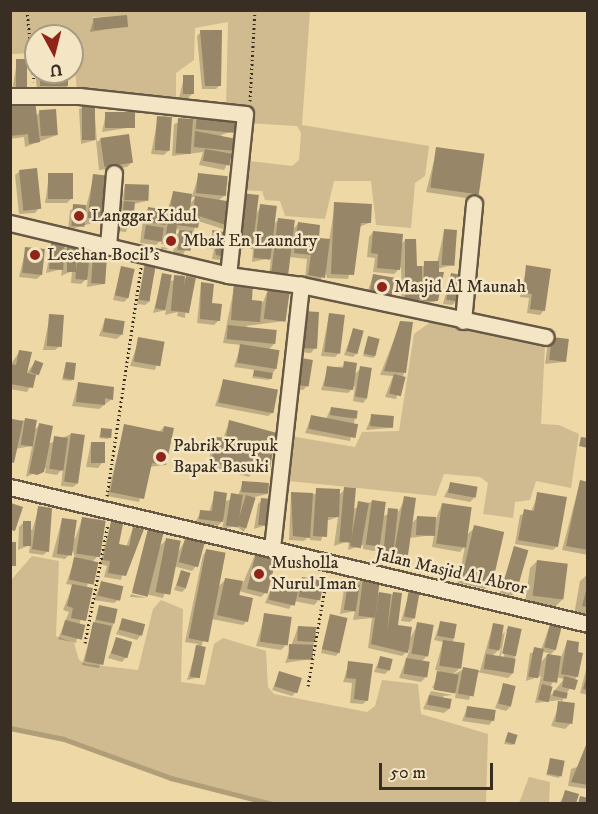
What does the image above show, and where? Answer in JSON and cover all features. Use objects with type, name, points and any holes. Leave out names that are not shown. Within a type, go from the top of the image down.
[{"type":"street","points":[[10,96],[35,96],[245,114],[228,275]]},
{"type":"street","points":[[108,246],[114,173]]},
{"type":"street","points":[[463,321],[474,204]]},
{"type":"street","points":[[10,223],[228,275],[301,285],[546,338]]},
{"type":"street","points":[[272,549],[301,285]]},
{"type":"street","name":"Jalan Masjid Al Abror","points":[[10,487],[588,624]]},
{"type":"path","points":[[27,10],[35,96]]},
{"type":"path","points":[[245,114],[252,88],[255,10]]},
{"type":"path","points":[[85,643],[108,510],[143,255]]},
{"type":"path","points":[[308,686],[329,563]]},
{"type":"shaded area","points":[[10,11],[310,11],[302,125],[429,146],[425,176],[415,183],[411,228],[376,225],[371,181],[334,181],[325,219],[285,216],[280,201],[265,200],[262,191],[237,190],[241,160],[292,166],[299,160],[301,133],[297,126],[246,123],[226,109],[228,22],[195,28],[194,60],[176,73],[176,100],[77,92],[76,84],[84,84],[84,24],[24,24],[24,53],[11,54]],"holes":[[[127,16],[127,27],[94,28],[93,17]]]},
{"type":"shaded area","points":[[432,321],[545,344],[541,424],[559,425],[579,434],[571,488],[536,481],[530,500],[515,502],[513,518],[483,514],[488,483],[480,477],[444,474],[436,496],[279,480],[284,435],[355,447],[362,432],[399,431],[414,334]]},
{"type":"shaded area","points":[[32,556],[59,561],[56,636],[74,643],[79,660],[86,664],[138,670],[153,609],[161,600],[183,609],[181,682],[205,685],[214,644],[223,638],[266,651],[268,687],[274,694],[367,712],[375,706],[382,680],[418,684],[421,714],[488,734],[486,803],[272,803],[171,778],[64,739],[11,728],[11,580]]},
{"type":"shaded area","points":[[529,777],[550,782],[549,803],[519,803]]},
{"type":"building","points":[[127,15],[128,27],[94,30],[93,18]]},
{"type":"building","points":[[200,30],[222,30],[221,86],[205,86]]},
{"type":"building","points":[[16,59],[24,59],[24,84],[27,84],[27,88],[16,88]]},
{"type":"building","points":[[183,75],[194,75],[194,94],[183,94]]},
{"type":"building","points":[[40,84],[68,84],[68,86],[40,86]]},
{"type":"building","points":[[35,100],[40,142],[29,144],[28,134],[10,136],[10,103]]},
{"type":"building","points":[[82,103],[95,103],[95,140],[82,140]]},
{"type":"building","points":[[56,109],[58,135],[41,136],[39,110]]},
{"type":"building","points":[[105,112],[135,112],[135,128],[105,128]]},
{"type":"building","points":[[197,115],[237,119],[235,133],[196,129]]},
{"type":"building","points":[[157,116],[172,117],[170,151],[155,150]]},
{"type":"building","points":[[178,118],[193,119],[191,154],[176,153]]},
{"type":"building","points":[[195,131],[237,139],[236,151],[194,147]]},
{"type":"building","points":[[129,134],[133,163],[104,167],[100,138]]},
{"type":"building","points":[[436,147],[485,154],[479,194],[430,188]]},
{"type":"building","points":[[205,149],[232,154],[230,166],[203,161]]},
{"type":"building","points":[[37,168],[41,209],[23,211],[19,170]]},
{"type":"building","points":[[48,173],[73,173],[73,199],[48,199]]},
{"type":"building","points":[[198,173],[228,176],[226,196],[196,193]]},
{"type":"building","points":[[93,174],[110,176],[105,220],[88,218]]},
{"type":"building","points":[[125,184],[149,185],[148,201],[124,200]]},
{"type":"building","points":[[173,191],[192,194],[189,215],[200,217],[198,228],[177,225],[174,247],[164,246]]},
{"type":"building","points":[[242,193],[259,195],[252,249],[235,247]]},
{"type":"building","points":[[195,196],[233,202],[229,226],[193,214]]},
{"type":"building","points":[[124,201],[135,202],[133,228],[122,227]]},
{"type":"building","points":[[334,202],[372,204],[371,223],[361,223],[354,275],[331,274]]},
{"type":"building","name":"Langgar Kidul","points":[[73,204],[86,205],[84,227],[71,226]]},
{"type":"building","points":[[260,204],[277,206],[270,260],[253,258]]},
{"type":"building","points":[[148,207],[168,210],[165,225],[146,222]]},
{"type":"building","points":[[278,218],[295,220],[288,274],[271,272]]},
{"type":"building","points":[[298,222],[320,225],[319,238],[330,239],[325,278],[308,275],[311,255],[294,253]]},
{"type":"building","points":[[146,225],[164,228],[162,242],[144,239]]},
{"type":"building","points":[[444,229],[457,230],[454,266],[441,265]]},
{"type":"building","points":[[179,230],[192,231],[191,251],[178,250]]},
{"type":"building","points":[[212,230],[230,233],[227,257],[216,255]]},
{"type":"building","points":[[373,231],[403,234],[400,270],[377,268],[378,254],[371,253]]},
{"type":"building","points":[[405,239],[416,239],[417,266],[422,266],[422,296],[417,302],[405,302]]},
{"type":"building","points":[[51,242],[65,243],[63,270],[49,269]]},
{"type":"building","points":[[67,244],[76,244],[76,272],[67,272]]},
{"type":"building","points":[[25,247],[45,249],[42,275],[22,273]]},
{"type":"building","points":[[78,249],[90,250],[87,280],[75,279]]},
{"type":"building","points":[[93,256],[107,257],[105,284],[91,283]]},
{"type":"building","points":[[424,261],[439,261],[439,272],[444,272],[438,301],[423,301]]},
{"type":"building","points":[[145,263],[156,265],[149,301],[139,299]]},
{"type":"building","points":[[526,265],[551,269],[545,311],[530,309],[532,294],[523,293]]},
{"type":"building","points":[[121,266],[135,269],[128,298],[115,295]]},
{"type":"building","points":[[162,273],[172,275],[165,310],[155,308]]},
{"type":"building","points":[[451,273],[462,275],[457,301],[446,300]]},
{"type":"building","name":"Masjid Al Maunah","points":[[373,274],[395,278],[391,299],[369,295]]},
{"type":"building","points":[[174,275],[185,276],[182,312],[171,311]]},
{"type":"building","points":[[186,276],[196,278],[189,313],[179,311]]},
{"type":"building","points":[[234,281],[253,282],[252,300],[262,301],[260,322],[231,320]]},
{"type":"building","points":[[201,282],[214,284],[212,303],[222,304],[220,321],[200,319]]},
{"type":"building","points":[[268,288],[290,291],[285,322],[264,319]]},
{"type":"building","points":[[302,311],[319,312],[317,349],[300,348]]},
{"type":"building","points":[[329,313],[345,315],[340,354],[324,352]]},
{"type":"building","points":[[49,314],[64,315],[62,347],[47,346]]},
{"type":"building","points":[[105,318],[125,321],[123,335],[103,332]]},
{"type":"building","points":[[400,321],[413,322],[406,373],[384,371]]},
{"type":"building","points":[[228,325],[277,330],[275,344],[227,339]]},
{"type":"building","points":[[353,328],[364,331],[357,354],[347,351]]},
{"type":"building","points":[[368,336],[380,339],[375,356],[364,353]]},
{"type":"building","points":[[138,337],[165,342],[160,366],[134,362]]},
{"type":"building","points":[[552,337],[569,339],[566,362],[549,360]]},
{"type":"building","points":[[240,344],[280,350],[277,369],[237,363]]},
{"type":"building","points":[[19,350],[32,352],[27,373],[36,375],[33,388],[10,384],[10,364],[16,365]]},
{"type":"building","points":[[301,358],[313,360],[309,387],[297,385]]},
{"type":"building","points":[[35,360],[43,363],[39,375],[30,372]]},
{"type":"building","points":[[344,361],[357,363],[353,390],[324,386],[327,366],[343,368]]},
{"type":"building","points":[[66,362],[76,363],[74,380],[63,378]]},
{"type":"building","points":[[360,366],[372,368],[367,398],[355,397]]},
{"type":"building","points":[[254,370],[273,373],[272,379],[253,376]]},
{"type":"building","points":[[394,374],[406,377],[401,396],[389,393]]},
{"type":"building","points":[[223,379],[278,390],[273,413],[218,403]]},
{"type":"building","points":[[78,382],[114,387],[113,400],[105,398],[105,405],[76,402]]},
{"type":"building","points":[[331,407],[358,411],[357,419],[330,415]]},
{"type":"building","points":[[371,414],[394,416],[393,428],[370,426]]},
{"type":"building","points":[[311,415],[358,424],[355,438],[308,429]]},
{"type":"building","points":[[25,418],[37,420],[33,447],[21,445]]},
{"type":"building","points":[[12,419],[23,421],[14,463],[10,462]]},
{"type":"building","points":[[229,420],[277,433],[275,441],[267,444],[248,441],[247,448],[273,452],[270,468],[256,465],[255,474],[211,462],[216,437],[226,438]]},
{"type":"building","points":[[39,423],[53,426],[44,472],[37,475],[29,473]]},
{"type":"building","points":[[124,424],[163,432],[164,426],[174,428],[166,465],[152,463],[144,499],[110,492]]},
{"type":"building","points":[[101,428],[112,429],[111,438],[100,437]]},
{"type":"building","points":[[71,433],[85,435],[78,483],[64,482]]},
{"type":"building","points":[[54,436],[68,438],[63,471],[49,469]]},
{"type":"building","points":[[581,437],[588,438],[588,448],[579,446]]},
{"type":"building","points":[[91,442],[105,442],[105,463],[91,463]]},
{"type":"building","points":[[580,480],[588,482],[588,550],[566,546]]},
{"type":"building","points":[[242,481],[269,483],[268,494],[241,492]]},
{"type":"building","points":[[450,482],[478,487],[476,498],[448,493]]},
{"type":"building","points":[[344,487],[356,488],[351,543],[339,542]]},
{"type":"building","points":[[316,488],[340,489],[339,517],[328,517],[327,537],[313,536]]},
{"type":"building","points":[[214,491],[227,493],[223,522],[199,519],[200,510],[212,511]]},
{"type":"building","points":[[291,492],[313,493],[310,538],[293,536]]},
{"type":"building","points":[[537,492],[567,497],[558,547],[518,540],[524,509],[534,511]]},
{"type":"building","points":[[231,493],[243,495],[238,527],[226,526]]},
{"type":"building","points":[[246,495],[256,498],[246,529],[237,526]]},
{"type":"building","points":[[404,496],[416,498],[408,555],[394,553]]},
{"type":"building","points":[[261,498],[271,499],[268,526],[258,525]]},
{"type":"building","points":[[372,500],[386,502],[380,547],[366,545]]},
{"type":"building","points":[[358,501],[369,503],[361,548],[350,546]]},
{"type":"building","points":[[11,503],[23,507],[15,531],[10,530]]},
{"type":"building","points":[[442,503],[472,507],[466,548],[436,544]]},
{"type":"building","points":[[38,506],[52,508],[49,552],[32,549]]},
{"type":"building","points":[[388,508],[398,509],[393,553],[383,552]]},
{"type":"building","points":[[417,516],[436,517],[435,536],[416,535]]},
{"type":"building","points":[[82,517],[106,521],[100,557],[76,554]]},
{"type":"building","points":[[112,517],[124,519],[119,544],[129,546],[133,527],[144,529],[126,576],[108,573],[110,561],[103,560]]},
{"type":"building","points":[[62,518],[77,520],[72,556],[57,554]]},
{"type":"building","points":[[23,521],[31,521],[31,546],[23,546]]},
{"type":"building","points":[[149,525],[165,529],[148,597],[132,593]]},
{"type":"building","points":[[474,525],[504,532],[493,583],[462,576]]},
{"type":"building","points":[[186,535],[205,540],[198,567],[179,562]]},
{"type":"building","points":[[166,538],[181,541],[170,595],[156,592]]},
{"type":"building","points":[[10,542],[16,542],[16,566],[10,566]]},
{"type":"building","points":[[514,546],[528,550],[516,592],[502,588]]},
{"type":"building","points":[[206,549],[226,553],[208,642],[189,638]]},
{"type":"building","name":"Musholla Nurul Iman","points":[[257,549],[277,554],[267,594],[247,589]]},
{"type":"building","points":[[74,557],[98,562],[94,585],[69,579]]},
{"type":"building","points":[[537,560],[568,564],[563,600],[533,596]]},
{"type":"building","points":[[181,570],[191,573],[186,588],[176,585]]},
{"type":"building","points":[[302,577],[324,581],[320,601],[299,597]]},
{"type":"building","points":[[225,578],[243,581],[239,595],[253,598],[248,622],[217,615]]},
{"type":"building","points":[[363,578],[380,580],[375,618],[358,616]]},
{"type":"building","points":[[101,581],[123,586],[120,601],[98,596]]},
{"type":"building","points":[[348,583],[360,585],[356,612],[344,610]]},
{"type":"building","points":[[588,583],[588,607],[582,606]]},
{"type":"building","points":[[72,584],[93,588],[86,621],[71,618],[73,608],[67,606]]},
{"type":"building","points":[[272,584],[298,590],[295,606],[268,600]]},
{"type":"building","points":[[409,589],[420,591],[415,618],[404,617]]},
{"type":"building","points":[[379,592],[391,594],[387,633],[393,592],[402,593],[398,625],[412,627],[408,653],[371,644]]},
{"type":"building","points":[[99,605],[118,609],[114,624],[96,620]]},
{"type":"building","points":[[264,613],[292,617],[288,646],[260,642]]},
{"type":"building","points":[[330,614],[348,618],[339,653],[322,649]]},
{"type":"building","points":[[122,618],[145,624],[142,636],[119,630]]},
{"type":"building","points":[[65,620],[85,625],[82,640],[61,635]]},
{"type":"building","points":[[551,620],[563,623],[556,650],[544,647]]},
{"type":"building","points":[[440,621],[457,624],[454,639],[437,636]]},
{"type":"building","points":[[93,622],[112,626],[103,665],[85,661]]},
{"type":"building","points":[[417,622],[434,625],[428,656],[411,654]]},
{"type":"building","points":[[493,623],[504,625],[499,651],[488,649]]},
{"type":"building","points":[[298,626],[316,627],[315,642],[297,641]]},
{"type":"building","points":[[508,626],[522,629],[516,656],[502,653]]},
{"type":"building","points":[[116,637],[132,642],[127,658],[111,653]]},
{"type":"building","points":[[443,640],[465,643],[461,669],[439,666]]},
{"type":"building","points":[[567,640],[579,642],[578,652],[583,653],[578,677],[561,674]]},
{"type":"building","points":[[289,644],[313,645],[312,660],[288,659]]},
{"type":"building","points":[[196,645],[206,647],[200,678],[190,676]]},
{"type":"building","points":[[534,647],[544,649],[538,678],[528,676]]},
{"type":"building","points":[[486,654],[516,659],[513,674],[484,669]]},
{"type":"building","points":[[547,654],[561,656],[557,683],[543,681]]},
{"type":"building","points":[[380,656],[393,659],[390,671],[377,668]]},
{"type":"building","points":[[406,658],[430,662],[427,678],[403,674]]},
{"type":"building","points":[[348,661],[373,664],[368,701],[354,699],[356,679],[346,678]]},
{"type":"building","points":[[463,667],[479,670],[474,697],[458,694]]},
{"type":"building","points":[[279,671],[302,678],[297,693],[274,686]]},
{"type":"building","points":[[437,671],[459,675],[455,694],[434,690]]},
{"type":"building","points":[[588,675],[588,690],[583,689]]},
{"type":"building","points":[[564,676],[578,680],[575,690],[562,687]]},
{"type":"building","points":[[503,683],[516,686],[511,706],[498,703]]},
{"type":"building","points":[[542,684],[553,687],[548,702],[538,699]]},
{"type":"building","points":[[554,690],[568,693],[566,699],[553,696]]},
{"type":"building","points":[[429,695],[452,699],[450,709],[427,705]]},
{"type":"building","points":[[558,701],[575,703],[572,724],[555,722]]},
{"type":"building","points":[[467,706],[496,710],[494,721],[465,717]]},
{"type":"building","points":[[508,732],[518,735],[515,744],[505,742]]},
{"type":"building","points":[[586,745],[588,745],[588,785],[571,782]]},
{"type":"building","points":[[550,758],[565,761],[562,777],[547,774]]},
{"type":"building","points":[[565,790],[579,794],[576,804],[561,804]]},
{"type":"building","points":[[580,796],[588,798],[588,804],[578,804]]},
{"type":"waterway","points":[[10,728],[64,739],[171,778],[272,804]]},
{"type":"place","name":"Langgar Kidul","points":[[79,216]]},
{"type":"place","name":"Mbak En Laundry","points":[[171,241]]},
{"type":"place","name":"Lesehan Bocil's","points":[[35,255]]},
{"type":"place","name":"Masjid Al Maunah","points":[[382,287]]},
{"type":"place","name":"Pabrik Krupuk Bapak Basuki","points":[[161,457]]},
{"type":"place","name":"Musholla Nurul Iman","points":[[259,574]]}]
